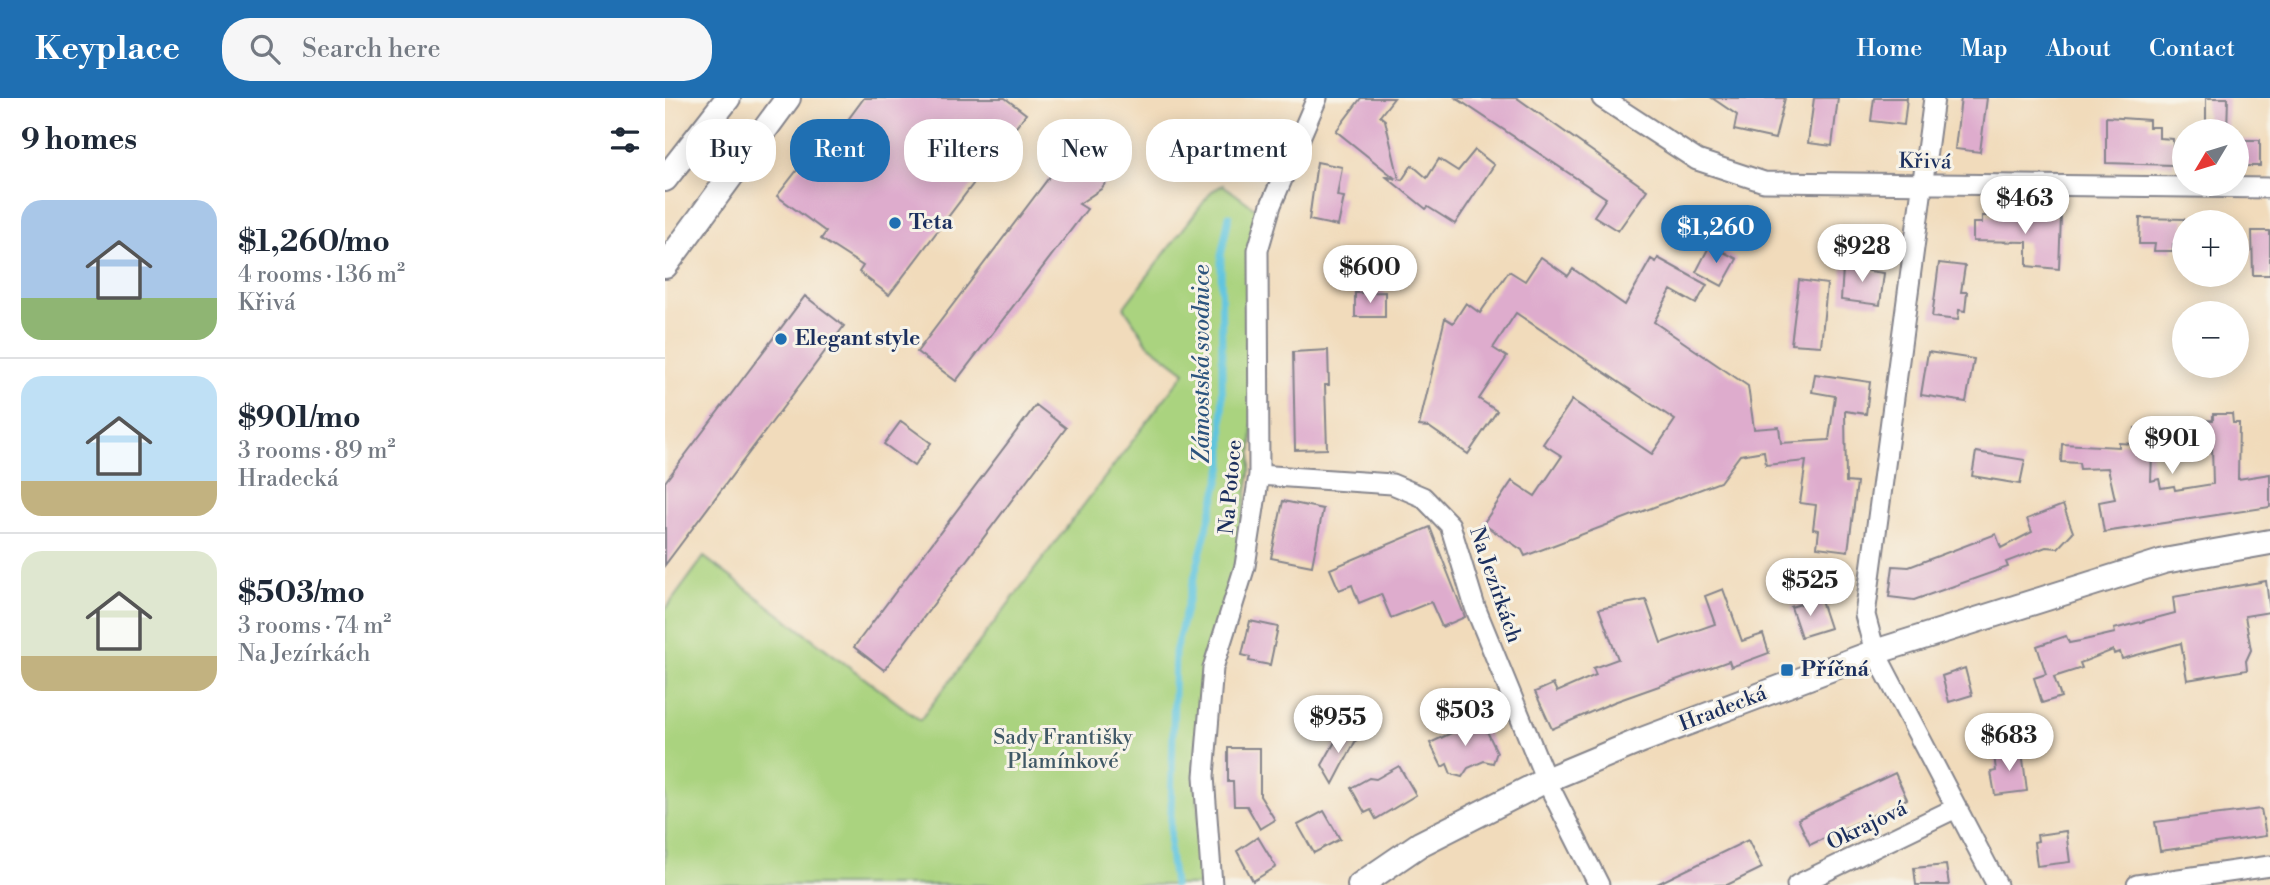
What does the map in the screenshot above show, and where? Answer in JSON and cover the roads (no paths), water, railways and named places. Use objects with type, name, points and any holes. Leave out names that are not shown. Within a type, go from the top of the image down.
[{"type":"street","points":[[665,179],[728,98]]},
{"type":"street","points":[[665,266],[788,98]]},
{"type":"street","name":"Na Potoce","points":[[1212,885],[1204,776],[1213,668],[1245,566],[1259,475],[1258,250],[1271,205],[1317,98]]},
{"type":"street","name":"Křivá","points":[[1602,98],[1696,160],[1764,182],[2270,188]]},
{"type":"street","points":[[1934,98],[1865,615],[1875,652],[1997,885]]},
{"type":"street","name":"Na Jezírkách","points":[[1259,475],[1392,484],[1423,497],[1450,525],[1475,607],[1546,780],[1599,885]]},
{"type":"street","name":"Hradecká","points":[[1360,885],[1420,844],[1546,780],[1875,652],[2164,561],[2270,542]]},
{"type":"street","name":"Okrajová","points":[[1797,885],[1956,808]]},
{"type":"street","points":[[2137,885],[2270,866]]},
{"type":"waterway","name":"Zámostská svodnice","points":[[1174,885],[1170,853],[1175,652],[1223,466],[1221,256],[1229,216]]},
{"type":"place","name":"Teta","points":[[895,223]]},
{"type":"place","name":"Elegant style","points":[[781,339]]},
{"type":"place","name":"Příčná","points":[[1787,670]]},
{"type":"park label","name":"Sady Františky Plamínkové","points":[[1063,750]]}]
